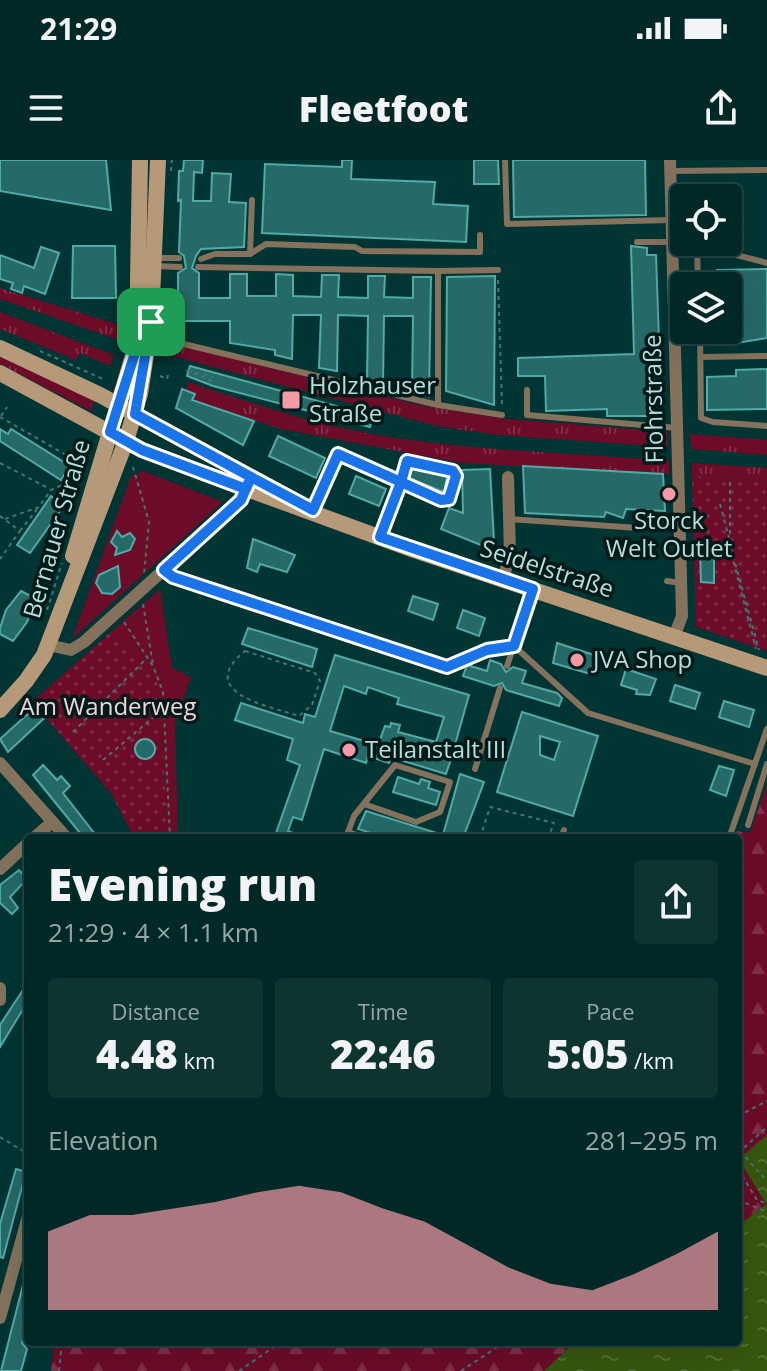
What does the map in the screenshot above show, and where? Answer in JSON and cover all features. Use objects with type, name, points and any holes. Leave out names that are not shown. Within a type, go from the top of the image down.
[{"type":"main road","points":[[118,405],[147,327],[140,160]]},
{"type":"main road","points":[[135,414],[154,262],[158,160]]},
{"type":"main road","name":"Seidelstraße","points":[[0,348],[135,414],[248,483]]},
{"type":"main road","name":"Seidelstraße","points":[[0,373],[126,441],[248,483],[380,537],[766,667]]},
{"type":"main road","name":"Bernauer Straße","points":[[50,642],[118,405]]},
{"type":"main road","name":"Bernauer Straße","points":[[0,710],[26,681],[50,642],[135,414]]},
{"type":"street","name":"Flohrstraße","points":[[674,637],[682,616],[675,256]]},
{"type":"street","points":[[503,579],[510,555],[508,477]]},
{"type":"street","name":"Bernauer Straße","points":[[50,642],[75,648],[241,500],[248,483]]},
{"type":"street","points":[[0,763],[63,834]]},
{"type":"street","points":[[38,834],[52,822]]},
{"type":"street","points":[[0,869],[24,847]]},
{"type":"street","points":[[0,988],[0,1000]]},
{"type":"street","points":[[0,1318],[24,1231]]},
{"type":"lane","points":[[505,160],[507,224],[670,231]]},
{"type":"lane","points":[[723,160],[723,170]]},
{"type":"lane","points":[[670,166],[767,170]]},
{"type":"lane","points":[[250,254],[252,200]]},
{"type":"lane","points":[[637,242],[670,232]]},
{"type":"lane","points":[[201,259],[215,254],[250,254],[266,244],[355,247],[362,251],[480,252],[480,235]]},
{"type":"lane","points":[[740,256],[767,263]]},
{"type":"lane","points":[[154,262],[179,258]]},
{"type":"lane","points":[[154,262],[180,267]]},
{"type":"lane","points":[[198,267],[498,270]]},
{"type":"lane","points":[[438,271],[438,405]]},
{"type":"lane","points":[[147,327],[438,405],[502,415]]},
{"type":"lane","points":[[701,344],[701,418],[713,422],[767,426]]},
{"type":"lane","points":[[701,357],[767,356]]},
{"type":"lane","points":[[527,390],[527,415],[677,428]]},
{"type":"lane","points":[[313,510],[338,454],[401,482],[441,500],[449,499],[453,492],[456,476],[453,471],[413,460],[406,464],[401,482],[380,537]]},
{"type":"lane","points":[[509,519],[638,528],[657,519],[679,520]]},
{"type":"lane","points":[[164,570],[173,577],[447,667],[487,650],[514,646]]},
{"type":"lane","points":[[667,581],[681,583]]},
{"type":"lane","points":[[507,666],[533,589]]},
{"type":"lane","points":[[514,646],[588,713],[755,764]]},
{"type":"lane","points":[[475,769],[500,688]]},
{"type":"lane","points":[[730,834],[767,729]]},
{"type":"lane","points":[[748,825],[767,764]]},
{"type":"lane","points":[[348,834],[354,816],[395,765],[450,782],[440,812],[424,820],[416,822],[364,804]]},
{"type":"lane","points":[[377,789],[389,793]]},
{"type":"lane","points":[[562,834],[564,830]]},
{"type":"path","points":[[498,270],[502,403]]},
{"type":"path","points":[[38,356],[40,351],[105,381],[112,376]]},
{"type":"path","points":[[212,381],[185,370],[213,377]]},
{"type":"path","points":[[160,376],[167,379],[168,375]]},
{"type":"path","points":[[7,407],[0,417],[75,460],[88,434]]},
{"type":"path","points":[[86,439],[91,444]]},
{"type":"path","points":[[41,447],[44,442]]},
{"type":"path","points":[[60,459],[64,454]]},
{"type":"path","points":[[0,463],[51,490]]},
{"type":"path","points":[[133,467],[149,522],[143,573]]},
{"type":"path","points":[[730,482],[730,544],[766,667]]},
{"type":"path","points":[[0,559],[51,490],[66,483],[77,487]]},
{"type":"path","points":[[720,504],[756,650]]},
{"type":"path","points":[[2,519],[41,506]]},
{"type":"path","points":[[2,519],[22,532]]},
{"type":"path","points":[[44,616],[64,556]]},
{"type":"path","points":[[143,602],[153,666]]},
{"type":"path","points":[[123,620],[162,685],[170,834]]},
{"type":"path","points":[[245,651],[315,673],[320,681],[312,705],[299,716],[263,704],[238,694],[228,684],[235,660],[245,651]]},
{"type":"path","points":[[73,732],[147,658]]},
{"type":"path","points":[[261,709],[263,704]]},
{"type":"path","points":[[103,760],[165,708]]},
{"type":"path","points":[[481,834],[490,807],[554,823],[550,834]]},
{"type":"path","points":[[742,1114],[767,1101]]},
{"type":"path","points":[[742,1149],[767,1127]]},
{"type":"path","points":[[0,1137],[24,1152]]},
{"type":"path","points":[[742,1154],[767,1181]]},
{"type":"path","points":[[742,1176],[757,1200],[765,1203]]},
{"type":"path","points":[[742,1201],[767,1212]]},
{"type":"path","points":[[59,1371],[62,1346]]},
{"type":"path","points":[[239,1371],[275,1346]]},
{"type":"path","points":[[463,1370],[499,1346]]},
{"type":"green space","points":[[0,288],[123,326],[119,340],[0,299]]},
{"type":"green space","points":[[0,312],[114,355],[110,366],[80,353],[76,360],[0,329]]},
{"type":"green space","points":[[171,343],[424,406],[507,419],[668,432],[668,447],[499,435],[437,426],[168,355]]},
{"type":"green space","points":[[0,356],[94,400],[91,411],[0,364]]},
{"type":"green space","points":[[188,382],[284,413],[383,436],[454,445],[669,461],[669,474],[462,463],[281,429],[192,400],[194,394],[186,390]]},
{"type":"green space","points":[[690,434],[767,440],[767,455],[691,449]]},
{"type":"green space","points":[[692,463],[767,468],[767,481],[692,476]]},
{"type":"green space","points":[[143,471],[223,502],[72,639],[131,476]]},
{"type":"green space","points":[[692,476],[767,481],[767,651],[696,627]]},
{"type":"green space","points":[[160,589],[172,668],[191,677],[175,724],[178,834],[168,834],[159,687],[112,631]]},
{"type":"green space","name":"Am Wanderweg","points":[[112,631],[142,664],[150,667],[159,687],[168,834],[132,834],[111,793],[32,702]]},
{"type":"green space","points":[[767,784],[767,1184],[742,1162],[742,834],[736,834],[737,831],[750,833]]},
{"type":"green space","points":[[742,1164],[766,1204],[742,1223]]},
{"type":"green space","points":[[54,1346],[571,1346],[544,1371],[51,1371]]},
{"type":"water","points":[[767,1135],[767,1371],[544,1371],[571,1346],[742,1346],[742,1223],[766,1204],[742,1164],[742,1156]]},
{"type":"building","points":[[0,160],[106,160],[111,210],[0,191]]},
{"type":"building","points":[[184,160],[203,160],[202,173],[194,172],[193,201],[211,201],[212,173],[231,174],[229,202],[246,203],[244,247],[201,249],[196,256],[192,268],[199,273],[199,298],[230,298],[230,274],[247,274],[247,296],[276,296],[276,274],[293,275],[293,296],[321,297],[322,275],[339,275],[338,297],[368,298],[368,276],[385,276],[384,297],[413,298],[413,277],[431,277],[429,397],[412,392],[413,316],[384,316],[383,384],[367,380],[368,316],[338,315],[337,371],[319,368],[321,315],[293,315],[292,359],[275,355],[275,350],[230,343],[230,321],[180,321],[180,314],[170,314],[173,296],[178,297],[178,273],[186,268],[184,256],[179,252],[181,200],[178,201],[179,171],[183,171]]},
{"type":"building","points":[[342,160],[352,160],[351,179],[435,182],[433,204],[468,206],[466,242],[262,233],[265,164],[342,167]]},
{"type":"building","points":[[474,160],[498,160],[499,184],[474,184]]},
{"type":"building","points":[[513,160],[645,160],[646,215],[514,217]]},
{"type":"building","points":[[73,246],[115,246],[116,298],[72,298]]},
{"type":"building","points":[[631,246],[647,248],[647,255],[656,255],[659,341],[650,341],[651,363],[658,363],[659,403],[652,403],[652,416],[607,416],[607,409],[546,411],[545,376],[518,376],[518,358],[634,354]]},
{"type":"building","points":[[41,247],[59,253],[45,294],[24,286],[22,293],[11,289],[13,283],[0,279],[0,255],[34,268]]},
{"type":"building","points":[[767,269],[767,338],[742,342],[742,272],[717,270]]},
{"type":"building","points":[[495,276],[494,405],[446,391],[447,277]]},
{"type":"building","points":[[190,366],[373,416],[370,427],[213,386],[187,376]]},
{"type":"building","points":[[767,369],[767,409],[707,410],[707,377],[736,376],[736,370]]},
{"type":"building","points":[[182,389],[195,394],[192,400],[254,421],[243,445],[176,408]]},
{"type":"building","points":[[0,429],[8,434],[11,429],[70,466],[61,480],[0,441]]},
{"type":"building","points":[[278,436],[325,458],[316,478],[269,456]]},
{"type":"building","points":[[414,466],[447,476],[444,492],[408,478]]},
{"type":"building","points":[[523,466],[663,474],[665,511],[626,509],[623,518],[606,512],[604,517],[525,513]]},
{"type":"building","points":[[490,469],[494,541],[486,547],[441,529],[449,508],[463,513],[462,470]]},
{"type":"building","points":[[356,476],[386,489],[379,506],[349,494]]},
{"type":"building","points":[[51,496],[63,507],[30,553],[17,545]]},
{"type":"building","points":[[117,531],[122,537],[130,533],[135,539],[130,550],[115,555],[117,548],[111,542]]},
{"type":"building","points":[[253,539],[295,555],[287,572],[260,564],[257,572],[247,568]]},
{"type":"building","points":[[700,551],[714,551],[714,583],[701,582]]},
{"type":"building","points":[[118,566],[120,587],[112,594],[102,593],[96,583],[99,575]]},
{"type":"building","points":[[21,591],[36,599],[27,622],[13,641],[0,634],[0,628],[6,610]]},
{"type":"building","points":[[413,596],[438,604],[433,620],[408,611]]},
{"type":"building","points":[[463,610],[485,618],[479,636],[457,628]]},
{"type":"building","points":[[248,628],[317,649],[312,667],[242,644]]},
{"type":"building","name":"JVA Shop","points":[[557,643],[600,657],[594,675],[553,663]]},
{"type":"building","points":[[335,655],[469,695],[446,774],[397,759],[390,759],[389,763],[368,756],[366,763],[324,749],[302,820],[293,817],[288,831],[295,834],[280,834],[276,833],[300,765],[287,760],[293,739],[235,720],[241,703],[303,723],[305,714],[315,717]],"holes":[[[344,686],[366,694],[368,687],[399,698],[397,704],[444,717],[436,742],[398,732],[400,725],[391,723],[390,727],[385,726],[378,745],[330,731]]]},
{"type":"building","points":[[490,660],[501,664],[506,672],[513,667],[526,671],[522,683],[557,693],[562,698],[559,706],[506,690],[502,683],[494,686],[463,676],[467,665],[487,671]]},
{"type":"building","points":[[626,669],[656,679],[650,695],[636,694],[637,690],[621,685]]},
{"type":"building","points":[[675,685],[700,693],[695,709],[670,701]]},
{"type":"building","points":[[724,701],[754,710],[749,727],[719,717]]},
{"type":"building","points":[[48,703],[54,709],[8,752],[0,739],[30,712],[33,716]]},
{"type":"building","points":[[522,712],[598,736],[573,816],[497,792]],"holes":[[[540,736],[560,742],[554,760],[540,755]]]},
{"type":"building","points":[[141,739],[149,739],[155,749],[149,759],[141,759],[135,753],[135,745]]},
{"type":"building","points":[[43,765],[57,780],[61,776],[70,786],[63,793],[95,834],[81,834],[33,775]]},
{"type":"building","points":[[719,766],[734,770],[726,796],[710,790]]},
{"type":"building","points":[[460,774],[484,782],[464,834],[443,834]]},
{"type":"building","points":[[398,777],[419,784],[421,779],[430,782],[428,788],[440,792],[436,805],[393,792]]},
{"type":"building","points":[[366,811],[440,834],[374,834],[358,829]]},
{"type":"building","points":[[19,870],[24,876],[24,882],[10,897],[18,908],[12,914],[0,903],[0,885]]},
{"type":"building","points":[[23,990],[24,1008],[0,1047],[0,1025]]},
{"type":"building","points":[[16,1169],[24,1171],[3,1258],[0,1257],[0,1224]]},
{"type":"building","points":[[24,1281],[22,1343],[27,1349],[21,1371],[1,1371]]},
{"type":"place","name":"Holzhauser Straße","points":[[291,400]]},
{"type":"place","name":"Storck Welt Outlet","points":[[669,494]]},
{"type":"place","name":"JVA Shop","points":[[577,660]]},
{"type":"place","name":"Teilanstalt III","points":[[349,750]]},
{"type":"route","points":[[151,322],[135,414],[251,477],[246,489],[241,500],[164,570],[173,577],[447,667],[487,650],[514,646],[533,589],[380,537],[401,482],[441,500],[449,499],[456,476],[453,471],[407,461],[401,482],[338,454],[313,510],[251,477],[246,489],[142,450],[110,432],[135,353],[139,322],[151,322]]}]
